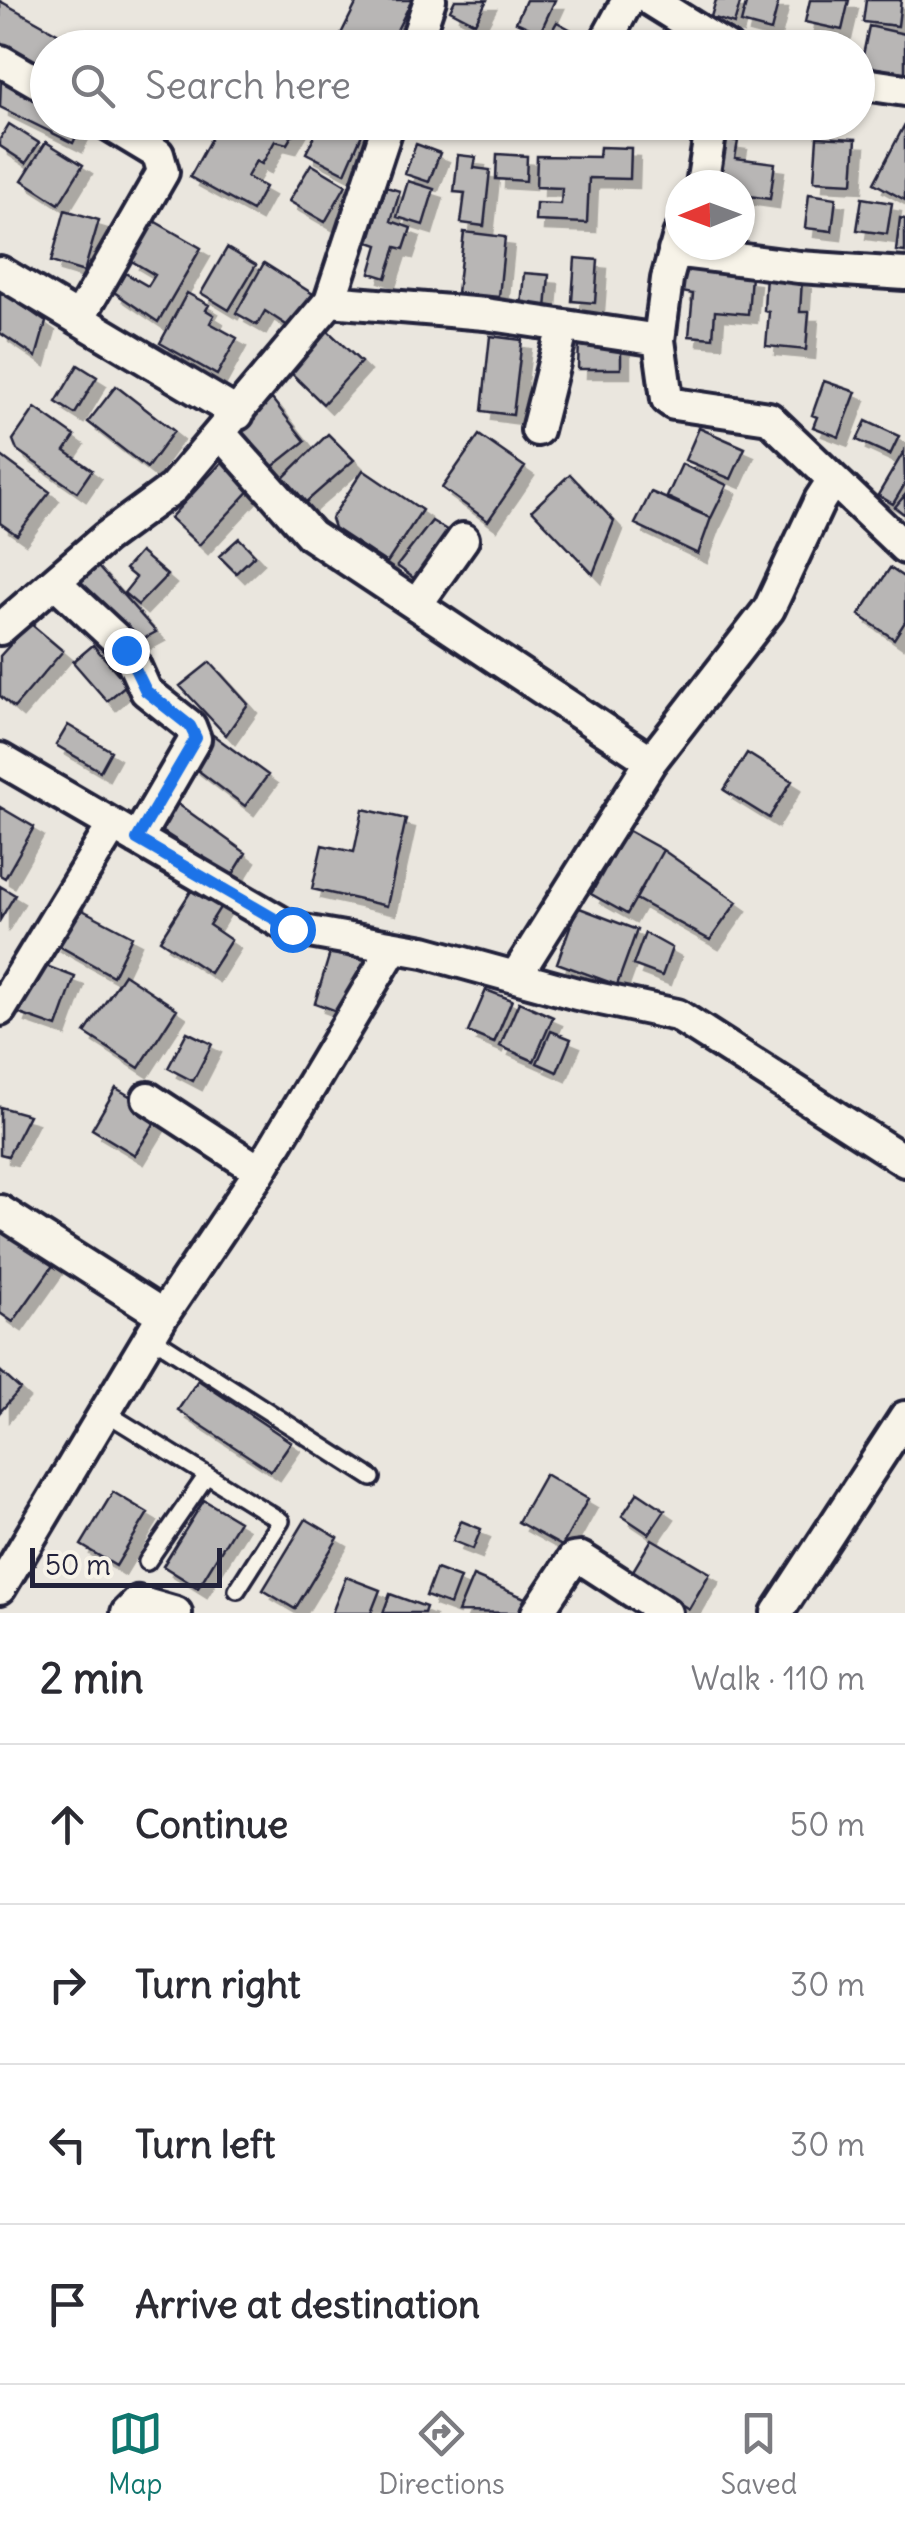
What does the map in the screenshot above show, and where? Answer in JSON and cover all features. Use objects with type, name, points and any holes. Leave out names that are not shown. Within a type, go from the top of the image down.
[{"type":"street","points":[[420,30],[430,0]]},
{"type":"street","points":[[612,30],[628,0]]},
{"type":"street","points":[[650,0],[698,30]]},
{"type":"street","points":[[0,60],[30,78]]},
{"type":"street","points":[[875,86],[905,90]]},
{"type":"street","points":[[79,318],[162,172],[158,154],[135,140]]},
{"type":"street","points":[[0,628],[105,538],[173,488],[330,301],[383,140]]},
{"type":"street","points":[[704,170],[709,140]]},
{"type":"street","points":[[755,258],[799,267],[905,274]]},
{"type":"street","points":[[674,260],[659,340],[667,399],[674,404],[770,418],[905,548]]},
{"type":"street","points":[[0,272],[79,318],[229,424],[311,535],[651,762]]},
{"type":"street","points":[[330,301],[485,314],[659,340]]},
{"type":"street","points":[[537,430],[562,327]]},
{"type":"street","points":[[516,976],[651,762],[768,609],[833,480]]},
{"type":"street","points":[[417,604],[463,539]]},
{"type":"street","points":[[0,1010],[196,738],[190,726],[146,691],[126,650],[55,582]]},
{"type":"street","points":[[0,759],[292,929],[424,952],[577,994],[678,1016],[905,1161]]},
{"type":"street","points":[[0,1588],[157,1326],[260,1171],[393,948]]},
{"type":"street","points":[[148,1098],[260,1171]]},
{"type":"street","points":[[0,1211],[157,1326]]},
{"type":"street","points":[[777,1613],[905,1417]]},
{"type":"street","points":[[537,1613],[572,1559],[581,1558],[646,1608]]},
{"type":"street","points":[[128,1613],[138,1602],[176,1613]]},
{"type":"lane","points":[[157,1326],[372,1478]]},
{"type":"lane","points":[[105,1412],[281,1520],[237,1590]]},
{"type":"lane","points":[[147,1562],[207,1475]]},
{"type":"building","points":[[358,0],[412,0],[397,30],[343,30]]},
{"type":"building","points":[[455,0],[487,0],[475,23],[450,10]]},
{"type":"building","points":[[526,0],[555,0],[541,30],[516,22]]},
{"type":"building","points":[[716,0],[741,0],[734,24],[711,17]]},
{"type":"building","points":[[747,0],[779,0],[771,30],[741,23]]},
{"type":"building","points":[[810,0],[849,0],[842,30],[805,22]]},
{"type":"building","points":[[866,0],[901,0],[898,26],[863,22]]},
{"type":"building","points":[[0,1],[52,30],[30,30],[30,64],[0,48]]},
{"type":"building","points":[[557,22],[572,30],[552,30]]},
{"type":"building","points":[[869,26],[905,34],[905,74],[875,68],[875,30],[868,30]]},
{"type":"building","points":[[1,78],[30,92],[30,122],[0,107]]},
{"type":"building","points":[[9,124],[39,143],[26,163],[0,146]]},
{"type":"building","points":[[905,124],[905,200],[874,183]]},
{"type":"building","points":[[210,140],[289,140],[287,144],[275,141],[262,164],[256,161],[247,177],[265,187],[252,211],[190,177]]},
{"type":"building","points":[[312,140],[359,140],[345,173],[306,153]]},
{"type":"building","points":[[715,140],[738,141],[735,158],[775,163],[770,199],[755,197],[755,170],[711,170]]},
{"type":"building","points":[[817,140],[856,140],[853,183],[814,181]]},
{"type":"building","points":[[46,142],[83,165],[59,204],[22,180]]},
{"type":"building","points":[[416,144],[440,153],[429,182],[405,174]]},
{"type":"building","points":[[600,147],[631,148],[630,179],[589,178],[587,223],[535,221],[536,203],[561,204],[562,188],[536,187],[537,156],[599,157]]},
{"type":"building","points":[[497,154],[527,156],[526,181],[496,179]]},
{"type":"building","points":[[458,155],[476,157],[474,168],[490,170],[484,226],[461,223],[465,193],[454,192]]},
{"type":"building","points":[[311,164],[346,185],[325,222],[289,201]]},
{"type":"building","points":[[408,181],[434,189],[423,225],[397,217]]},
{"type":"building","points":[[386,187],[400,191],[391,221],[411,228],[404,249],[396,247],[386,278],[370,273],[378,245],[369,242]]},
{"type":"building","points":[[809,194],[836,198],[832,231],[805,228]]},
{"type":"building","points":[[862,198],[892,203],[887,234],[857,230]]},
{"type":"building","points":[[65,210],[99,220],[84,272],[51,262]]},
{"type":"building","points":[[900,218],[905,219],[905,252],[896,251]]},
{"type":"building","points":[[154,221],[201,248],[158,322],[114,292],[125,273],[148,286],[155,275],[130,260]]},
{"type":"building","points":[[464,232],[505,237],[499,297],[457,293]]},
{"type":"building","points":[[227,248],[256,265],[229,310],[201,293]]},
{"type":"building","points":[[575,258],[598,260],[595,303],[572,301]]},
{"type":"building","points":[[685,260],[713,264],[712,272],[751,276],[748,314],[715,311],[713,338],[689,336],[693,294],[682,292]]},
{"type":"building","points":[[264,263],[313,294],[291,328],[265,311],[257,325],[236,313]]},
{"type":"building","points":[[524,273],[549,275],[546,309],[521,306]]},
{"type":"building","points":[[766,273],[802,280],[800,312],[809,312],[806,350],[766,346]]},
{"type":"building","points":[[0,290],[46,322],[36,357],[0,333]]},
{"type":"building","points":[[187,293],[209,305],[206,310],[214,315],[210,323],[237,338],[217,375],[160,343]]},
{"type":"building","points":[[327,330],[361,362],[323,404],[289,371]]},
{"type":"building","points":[[490,336],[522,340],[513,415],[482,411]]},
{"type":"building","points":[[579,339],[621,340],[621,369],[578,369]]},
{"type":"building","points":[[78,365],[97,377],[75,414],[56,402]]},
{"type":"building","points":[[824,381],[856,392],[839,437],[813,427],[817,417],[812,415]]},
{"type":"building","points":[[116,386],[174,431],[147,468],[88,422]]},
{"type":"building","points":[[272,399],[305,441],[271,468],[237,426]]},
{"type":"building","points":[[35,408],[75,436],[65,451],[92,470],[77,492],[17,450],[13,440]]},
{"type":"building","points":[[866,421],[899,436],[890,455],[857,440]]},
{"type":"building","points":[[699,428],[745,448],[731,479],[685,460]]},
{"type":"building","points":[[328,434],[354,460],[306,502],[284,477]]},
{"type":"building","points":[[479,435],[525,467],[488,521],[442,488]]},
{"type":"building","points":[[904,451],[905,484],[893,504],[878,495]]},
{"type":"building","points":[[0,455],[50,492],[17,535],[0,523]]},
{"type":"building","points":[[225,459],[254,486],[199,545],[170,518]]},
{"type":"building","points":[[682,464],[727,485],[711,518],[667,497]]},
{"type":"building","points":[[363,470],[422,510],[387,563],[334,528],[331,519]]},
{"type":"building","points":[[570,474],[614,521],[593,574],[532,510]]},
{"type":"building","points":[[651,492],[711,518],[698,554],[635,524]]},
{"type":"building","points":[[905,495],[905,515],[895,507]]},
{"type":"building","points":[[432,521],[450,532],[419,582],[397,566]]},
{"type":"building","points":[[239,538],[255,555],[236,573],[219,556]]},
{"type":"building","points":[[140,552],[167,575],[138,605],[124,593],[136,578],[125,569]]},
{"type":"building","points":[[98,567],[156,632],[132,645],[76,586]]},
{"type":"building","points":[[890,568],[905,578],[905,622],[894,639],[859,615]]},
{"type":"building","points":[[30,623],[63,651],[14,708],[0,696],[0,656]]},
{"type":"building","points":[[93,645],[127,684],[107,701],[73,662]]},
{"type":"building","points":[[210,662],[248,704],[226,735],[180,686]]},
{"type":"building","points":[[68,725],[111,751],[100,771],[56,745]]},
{"type":"building","points":[[213,735],[268,775],[245,806],[191,765]]},
{"type":"building","points":[[747,753],[792,781],[769,818],[724,790]]},
{"type":"building","points":[[171,799],[246,853],[232,876],[154,826]]},
{"type":"building","points":[[0,807],[34,827],[5,878],[0,875]]},
{"type":"building","points":[[363,809],[406,819],[387,906],[312,889],[322,845],[354,852]]},
{"type":"building","points":[[627,830],[663,850],[627,914],[591,894]]},
{"type":"building","points":[[663,850],[737,902],[710,940],[636,899]]},
{"type":"building","points":[[198,880],[226,898],[209,925],[231,940],[210,973],[160,940]]},
{"type":"building","points":[[0,886],[15,895],[0,920]]},
{"type":"building","points":[[73,905],[132,936],[113,976],[52,942]]},
{"type":"building","points":[[577,907],[637,930],[617,985],[557,963]]},
{"type":"building","points":[[645,933],[672,948],[662,976],[633,965]]},
{"type":"building","points":[[330,953],[367,959],[347,1015],[315,1003]]},
{"type":"building","points":[[36,962],[75,977],[57,1027],[17,1013]]},
{"type":"building","points":[[124,974],[177,1009],[139,1068],[85,1033]]},
{"type":"building","points":[[486,990],[512,1000],[494,1043],[468,1032]]},
{"type":"building","points":[[519,1002],[553,1017],[534,1061],[500,1046]]},
{"type":"building","points":[[551,1031],[571,1039],[557,1072],[537,1063]]},
{"type":"building","points":[[187,1032],[212,1044],[193,1081],[168,1068]]},
{"type":"building","points":[[116,1088],[160,1114],[135,1155],[92,1129]]},
{"type":"building","points":[[0,1107],[29,1115],[8,1156],[0,1154]]},
{"type":"building","points":[[0,1226],[54,1264],[13,1322],[0,1313]]},
{"type":"building","points":[[0,1371],[20,1389],[0,1412]]},
{"type":"building","points":[[198,1380],[291,1442],[271,1471],[178,1410]]},
{"type":"building","points":[[545,1474],[588,1499],[562,1546],[518,1522]]},
{"type":"building","points":[[113,1492],[148,1513],[116,1566],[81,1545]]},
{"type":"building","points":[[638,1492],[665,1510],[649,1534],[622,1516]]},
{"type":"building","points":[[204,1500],[239,1521],[198,1588],[163,1566]]},
{"type":"building","points":[[306,1519],[338,1538],[295,1609],[263,1590]]},
{"type":"building","points":[[461,1521],[481,1529],[473,1549],[453,1541]]},
{"type":"building","points":[[652,1539],[710,1573],[689,1609],[631,1574]]},
{"type":"building","points":[[436,1569],[460,1578],[450,1605],[426,1596]]},
{"type":"building","points":[[473,1576],[525,1598],[518,1613],[458,1612]]},
{"type":"building","points":[[346,1577],[380,1590],[371,1613],[332,1613]]},
{"type":"building","points":[[390,1594],[426,1607],[424,1613],[383,1613]]},
{"type":"route","points":[[126,650],[146,691],[190,726],[196,738],[137,839],[292,929]]}]
